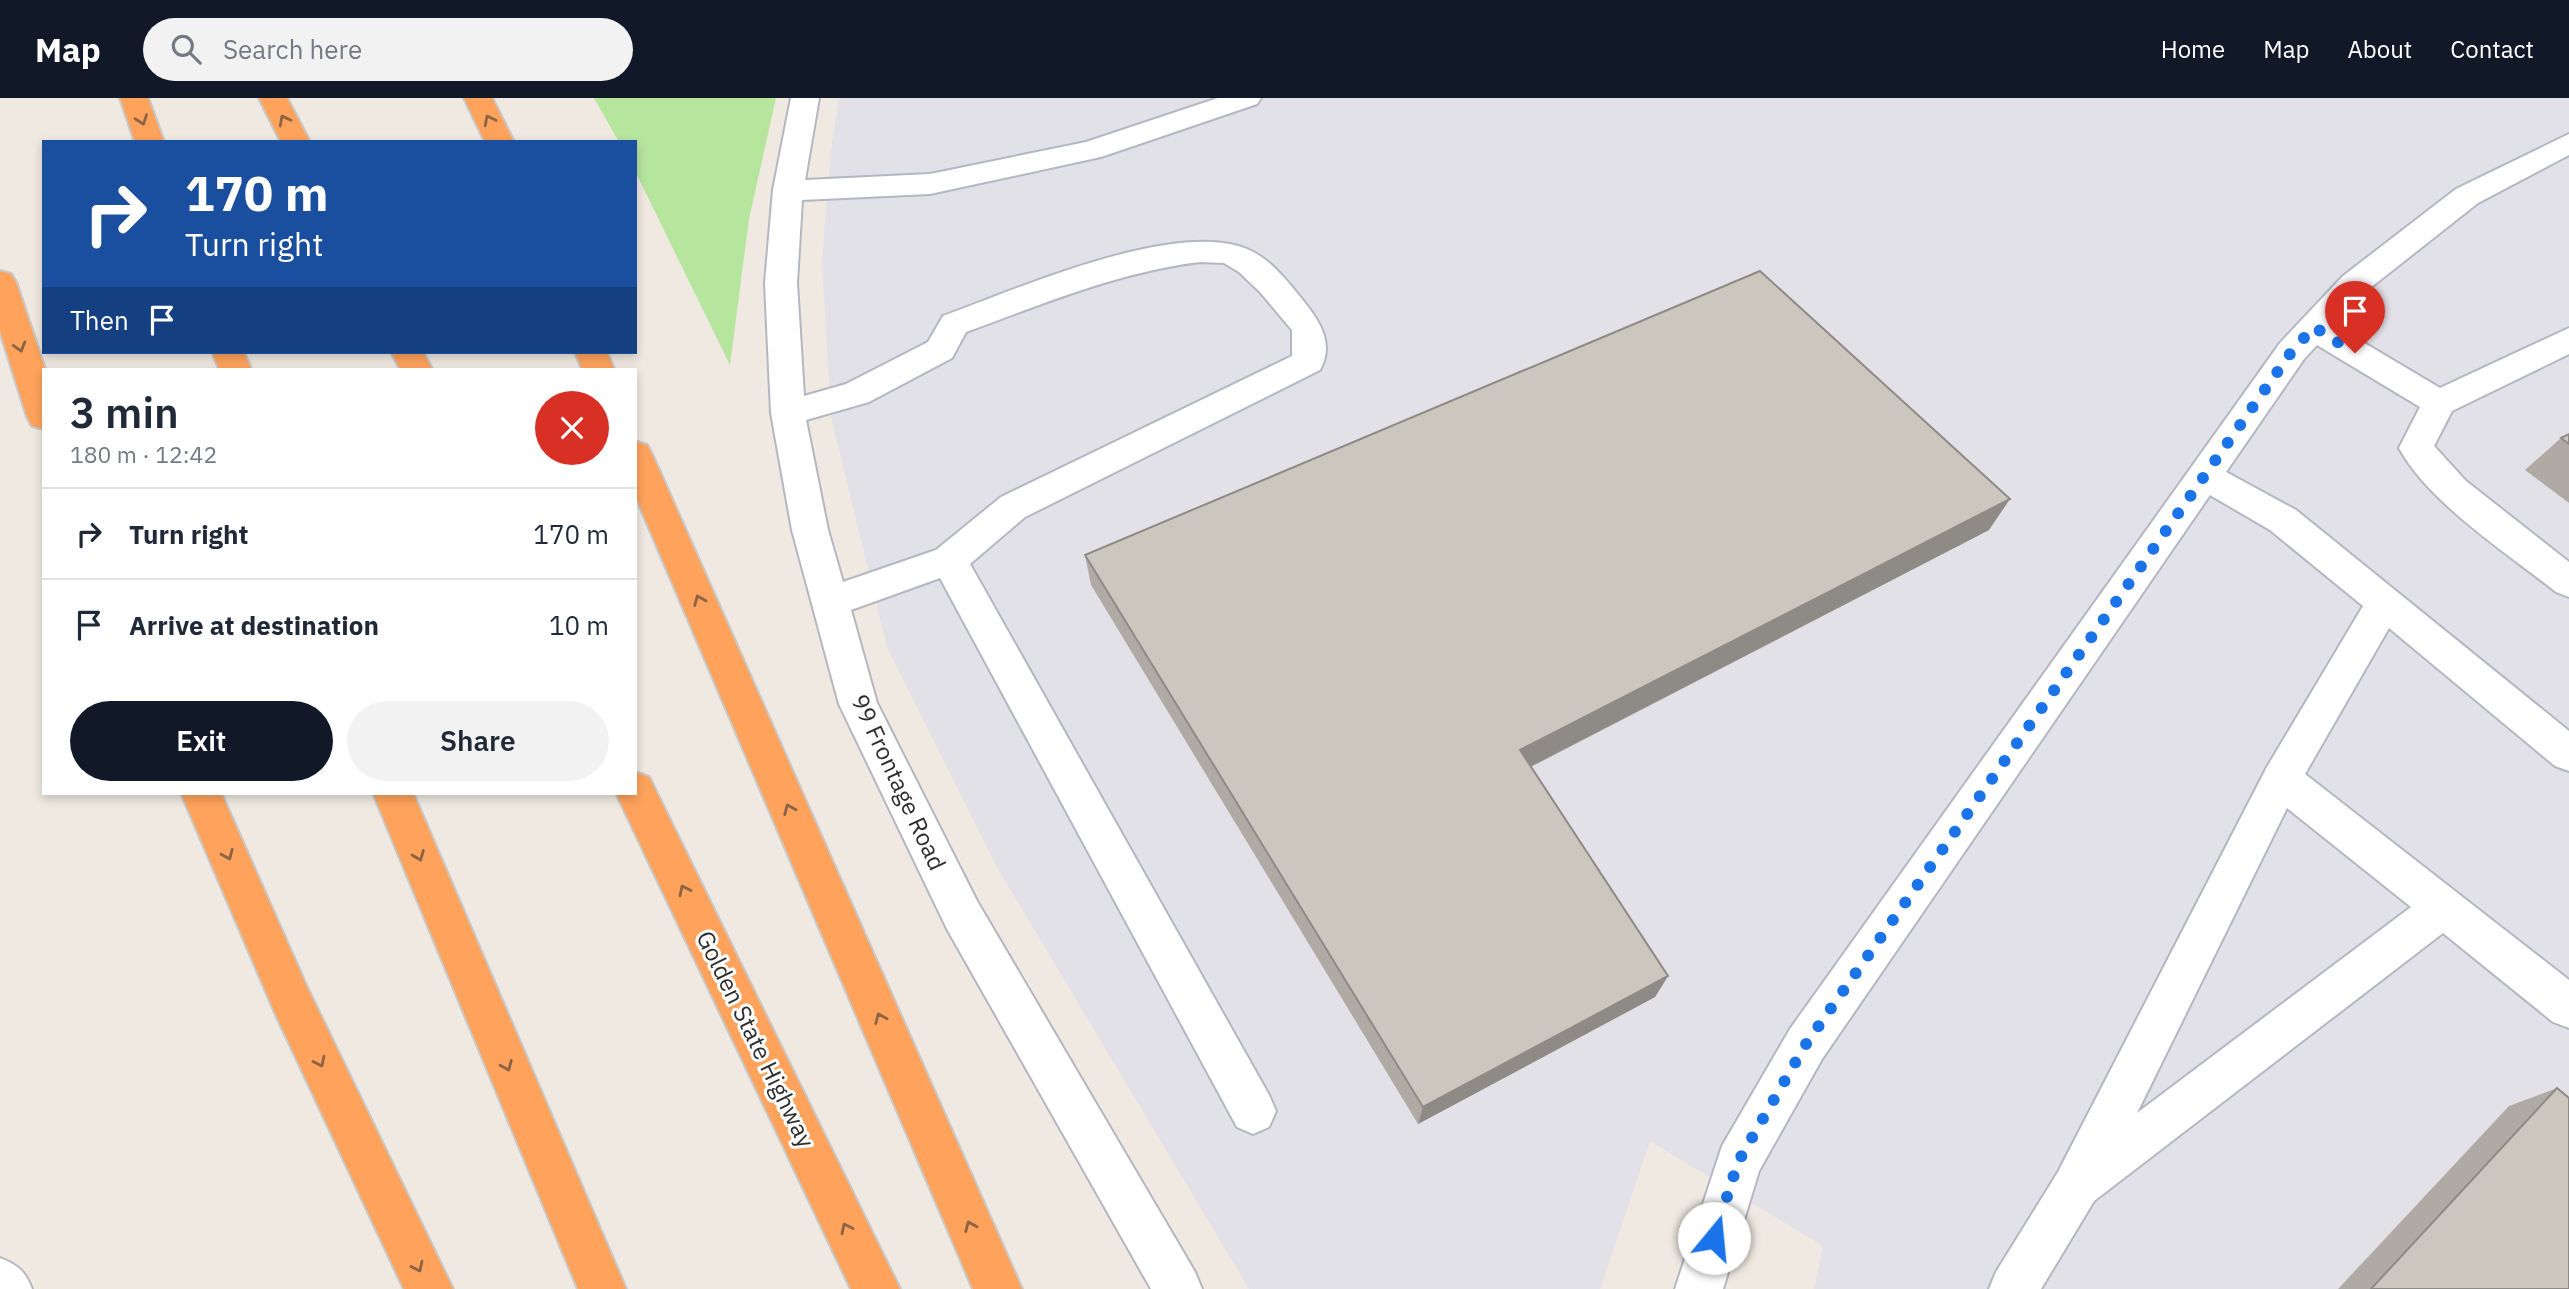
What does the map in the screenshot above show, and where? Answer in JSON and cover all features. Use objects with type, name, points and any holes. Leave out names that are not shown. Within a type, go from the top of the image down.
[{"type":"highway","points":[[134,98],[149,140]]},
{"type":"highway","points":[[272,98],[295,140]]},
{"type":"highway","points":[[478,98],[499,140]]},
{"type":"highway","points":[[0,282],[42,411]]},
{"type":"highway","points":[[637,459],[998,1289]]},
{"type":"highway","name":"Golden State Highway","points":[[637,794],[876,1289]]},
{"type":"highway","points":[[202,795],[291,1000],[429,1289]]},
{"type":"highway","points":[[394,795],[602,1289]]},
{"type":"street","name":"99 Frontage Road","points":[[805,98],[788,190],[781,283],[788,413],[810,530],[858,704],[962,915],[1178,1289]]},
{"type":"street","points":[[788,190],[930,184],[1091,150],[1247,98]]},
{"type":"street","points":[[1699,1289],[1738,1162],[1806,1044],[2292,351],[2354,284],[2467,196],[2569,143]]},
{"type":"street","points":[[788,413],[857,393],[940,350],[954,324],[1126,265],[1180,253],[1227,253],[1254,267],[1308,328],[1308,362],[1013,507],[949,560],[830,602]]},
{"type":"street","points":[[2314,327],[2439,403]]},
{"type":"street","points":[[2569,340],[2439,403],[2416,448],[2454,491],[2569,582]]},
{"type":"street","points":[[2203,475],[2283,520],[2569,754]]},
{"type":"street","points":[[949,560],[1253,1111]]},
{"type":"street","points":[[2013,1289],[2075,1189],[2281,779],[2384,603]]},
{"type":"street","points":[[2281,779],[2569,1007]]},
{"type":"street","points":[[2075,1189],[2444,907]]},
{"type":"street","points":[[0,1282],[8,1289]]},
{"type":"shaded area","points":[[839,98],[2569,98],[2569,1289],[1814,1289],[1823,1246],[1650,1141],[1600,1289],[1249,1289],[998,869],[887,647],[831,417],[822,261],[831,150]]},
{"type":"green space","points":[[594,98],[776,98],[749,219],[730,365],[637,175],[637,140],[618,140]]},
{"type":"building","points":[[1760,271],[2010,499],[1520,750],[1668,976],[1423,1107],[1085,555]]},
{"type":"building","points":[[2569,434],[2569,444],[2561,438]]},
{"type":"building","points":[[2557,1088],[2569,1098],[2569,1289],[2371,1289]]},
{"type":"route","points":[[1714,1238],[1738,1162],[1806,1044],[2292,351],[2314,327],[2355,353]]}]
